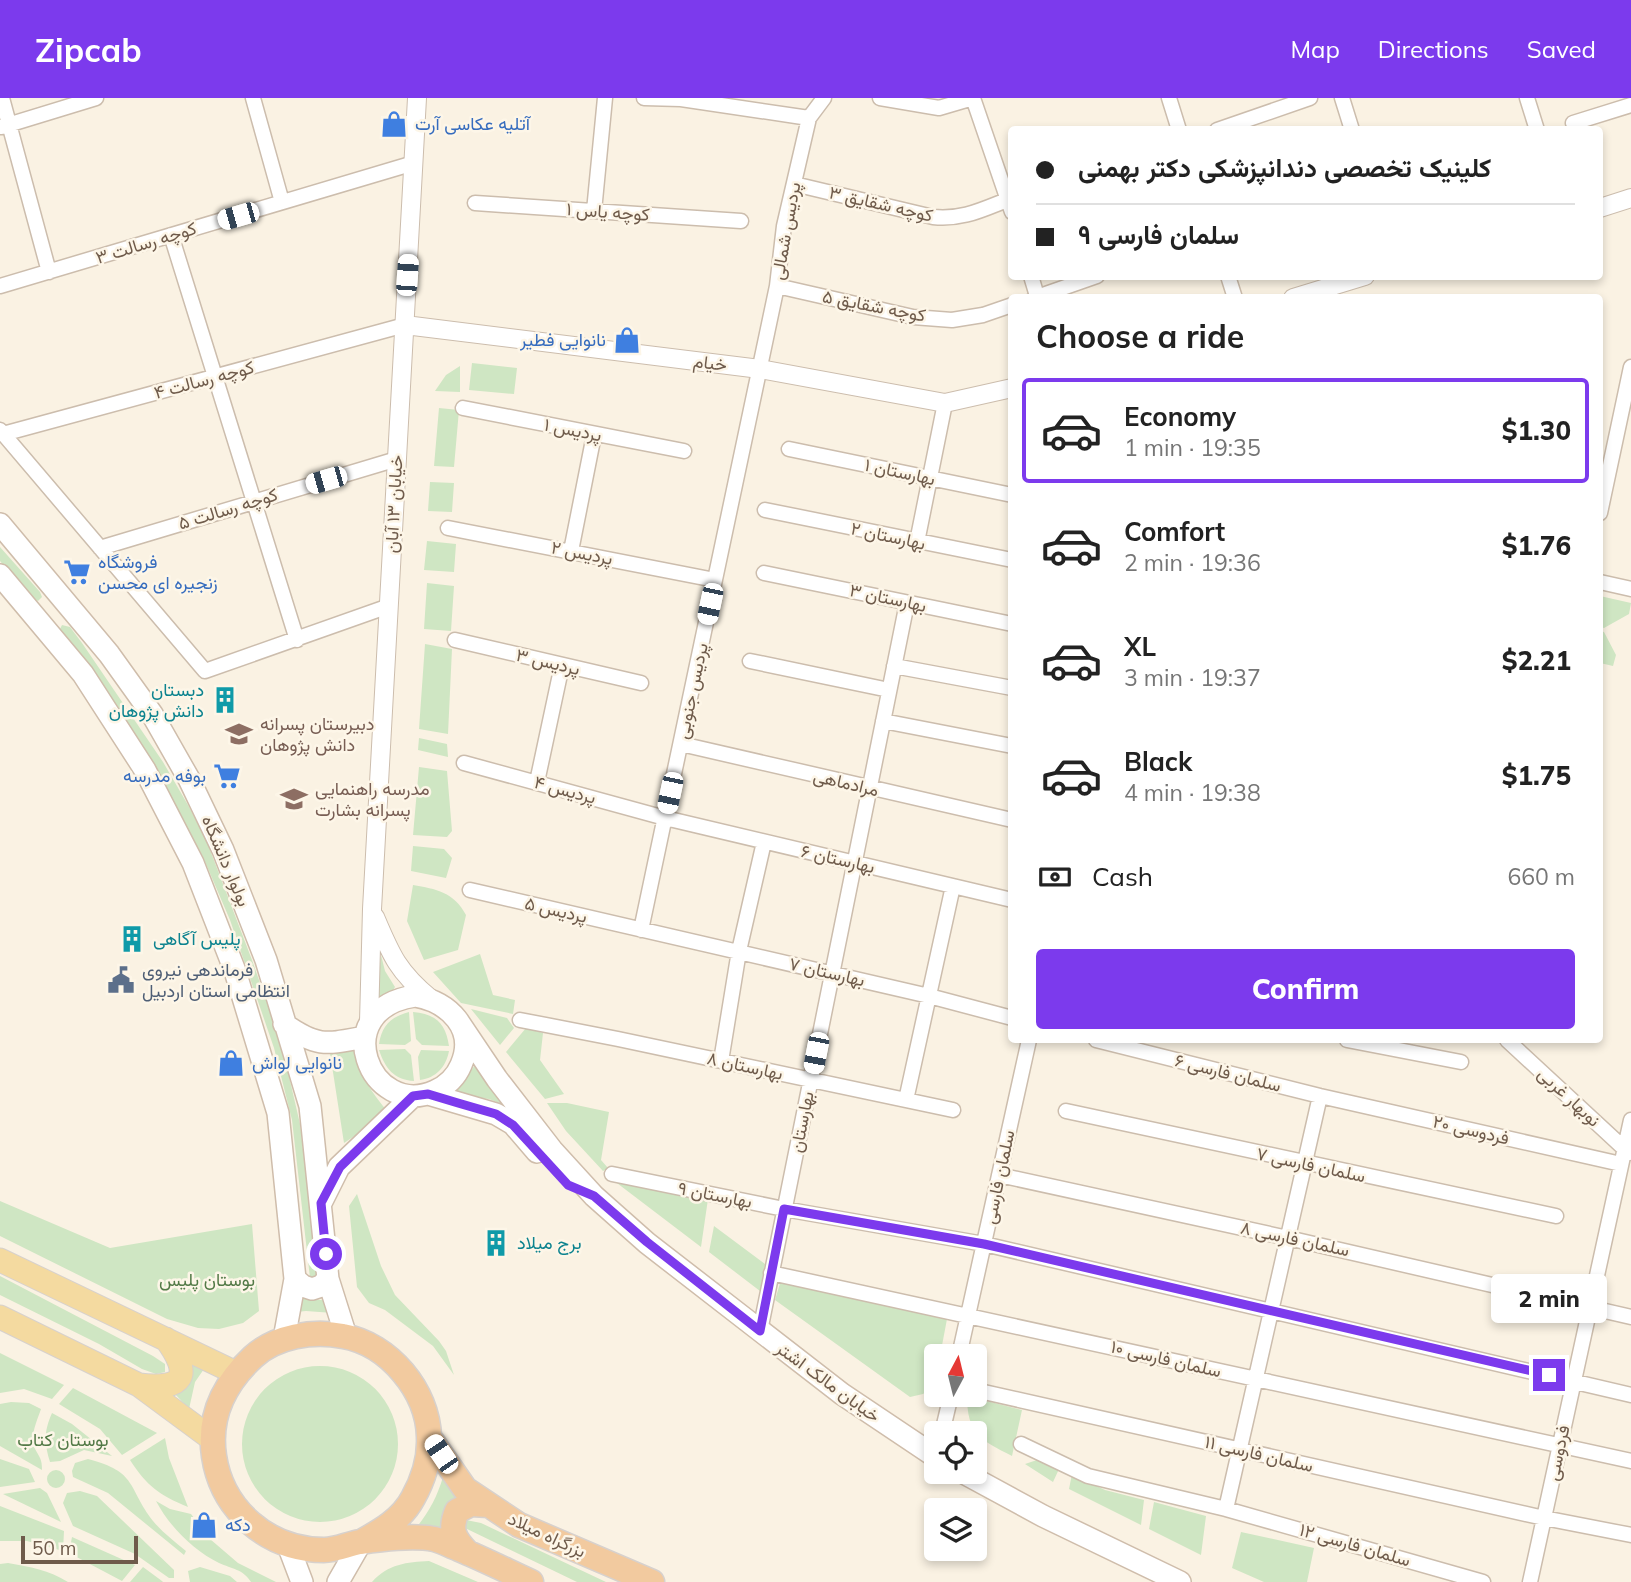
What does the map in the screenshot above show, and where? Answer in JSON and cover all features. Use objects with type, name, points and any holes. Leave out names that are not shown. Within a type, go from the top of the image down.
[{"type":"highway","points":[[361,1542],[390,1525],[412,1500],[425,1470],[429,1437],[422,1403],[405,1373],[378,1350],[346,1336],[304,1335],[284,1339],[257,1353],[236,1373],[218,1405],[212,1439],[216,1474],[232,1505],[257,1529],[288,1545],[325,1550],[361,1542],[434,1539],[531,1582]]},
{"type":"highway","name":"بزرگراه میلاد","points":[[429,1437],[465,1489],[519,1525],[652,1582]]},
{"type":"highway","points":[[468,1553],[455,1540],[451,1525],[457,1511],[471,1504],[489,1505]]},
{"type":"main road","name":"بولوار دانشگاه","points":[[0,524],[109,654],[152,714],[189,779],[223,850],[266,960],[310,1106],[328,1279],[346,1336]]},
{"type":"main road","name":"بولوار دانشگاه","points":[[0,575],[83,674],[145,770],[198,875],[235,971],[278,1113],[295,1279],[284,1339]]},
{"type":"main road","points":[[33,614],[58,593]]},
{"type":"main road","points":[[284,1024],[305,1039],[328,1043],[367,1030],[386,1006],[400,999],[415,996],[431,999],[442,1004],[458,1021],[464,1035],[465,1050],[461,1065],[453,1078],[442,1088],[420,1095],[398,1093],[384,1086],[367,1061],[367,1030]]},
{"type":"main road","name":"خیابان مالک اشتر","points":[[458,1021],[497,1079],[552,1150],[594,1196],[647,1242],[842,1394],[924,1449]]},
{"type":"main road","points":[[321,1203],[340,1167],[420,1095]]},
{"type":"main road","name":"خیابان مالک اشتر","points":[[420,1095],[496,1114],[513,1125],[568,1185],[594,1196]]},
{"type":"main road","points":[[0,1260],[236,1373]]},
{"type":"main road","points":[[295,1279],[312,1289],[321,1286],[328,1279]]},
{"type":"main road","points":[[0,1317],[139,1385],[212,1439]]},
{"type":"main road","points":[[139,1385],[165,1388],[179,1381],[181,1377],[178,1357],[166,1339]]},
{"type":"main road","points":[[984,1484],[1043,1516],[1180,1582]]},
{"type":"main road","points":[[338,1582],[361,1542]]},
{"type":"main road","points":[[288,1545],[305,1582],[320,1577],[332,1582]]},
{"type":"street","points":[[2,98],[4,126],[50,272]]},
{"type":"street","points":[[4,126],[96,98]]},
{"type":"street","points":[[253,98],[282,202]]},
{"type":"street","name":"خیابان ۱۳ آبان","points":[[367,1030],[417,98]]},
{"type":"street","points":[[594,211],[605,98]]},
{"type":"street","points":[[644,98],[681,98],[809,118]]},
{"type":"street","name":"پردیس شمالی","points":[[760,369],[777,286],[784,226],[809,118],[824,98]]},
{"type":"street","points":[[880,98],[939,108],[973,98],[1008,197]]},
{"type":"street","points":[[1169,98],[1178,126]]},
{"type":"street","points":[[1229,126],[1310,98]]},
{"type":"street","points":[[1342,98],[1351,126]]},
{"type":"street","points":[[1527,98],[1536,126]]},
{"type":"street","points":[[1573,122],[1631,105]]},
{"type":"street","name":"کوچه رسالت ۳","points":[[0,286],[414,163]]},
{"type":"street","name":"کوچه شقایق ۳","points":[[794,184],[951,219],[1008,204]]},
{"type":"street","points":[[1603,207],[1631,198]]},
{"type":"street","name":"کوچه یاس ۱","points":[[475,203],[741,221]]},
{"type":"street","points":[[171,235],[298,640]]},
{"type":"street","points":[[1044,294],[1085,280]]},
{"type":"street","points":[[1306,294],[1352,280]]},
{"type":"street","name":"کوچه شقایق ۵","points":[[777,286],[914,317],[952,320],[984,315],[1008,306]]},
{"type":"street","name":"خیام","points":[[405,325],[760,369],[945,404],[1008,389]]},
{"type":"street","name":"کوچه رسالت ۴","points":[[1,432],[405,325]]},
{"type":"street","points":[[1603,499],[1631,367]]},
{"type":"street","name":"پردیس جنوبی","points":[[641,930],[760,369]]},
{"type":"street","points":[[917,542],[945,404]]},
{"type":"street","name":"پردیس ۱","points":[[463,408],[684,451]]},
{"type":"street","points":[[1,432],[205,671],[389,606]]},
{"type":"street","points":[[571,551],[594,435]]},
{"type":"street","name":"بهارستان ۱","points":[[789,449],[1008,494]]},
{"type":"street","name":"کوچه رسالت ۵","points":[[100,548],[397,459]]},
{"type":"street","name":"بهارستان ۲","points":[[765,510],[1008,559]]},
{"type":"street","name":"پردیس ۲","points":[[448,528],[715,580]]},
{"type":"street","name":"بهارستان ۳","points":[[764,573],[1008,623]]},
{"type":"street","points":[[1603,583],[1631,589]]},
{"type":"street","name":"بهارستان","points":[[760,1331],[907,603]]},
{"type":"street","name":"پردیس ۳","points":[[455,640],[641,683]]},
{"type":"street","points":[[750,661],[889,690]]},
{"type":"street","points":[[537,782],[562,665]]},
{"type":"street","points":[[894,666],[1008,687]]},
{"type":"street","points":[[883,722],[1008,745]]},
{"type":"street","name":"مرادماهی","points":[[681,744],[1008,819]]},
{"type":"street","name":"پردیس ۴","points":[[464,763],[665,818]]},
{"type":"street","name":"بهارستان ۶","points":[[665,818],[1008,899]]},
{"type":"street","points":[[721,1060],[739,951],[764,842]]},
{"type":"street","points":[[906,1100],[953,886]]},
{"type":"street","name":"پردیس ۵","points":[[470,890],[641,930]]},
{"type":"street","name":"خیابان ۱۳ آبان","points":[[372,909],[390,954],[409,981],[431,999]]},
{"type":"street","name":"بهارستان ۷","points":[[641,930],[929,996],[1008,1017]]},
{"type":"street","name":"بهارستان ۸","points":[[520,1020],[618,1038],[953,1110]]},
{"type":"street","name":"سلمان فارسی","points":[[962,1344],[1028,1043]]},
{"type":"street","name":"سلمان فارسی ۶","points":[[1108,1043],[1320,1096]]},
{"type":"street","points":[[1363,1043],[1461,1062]]},
{"type":"street","name":"نوبهار غربی","points":[[1510,1043],[1626,1156]]},
{"type":"street","points":[[1226,1508],[1320,1096]]},
{"type":"street","name":"فردوسی ۲۰","points":[[1320,1096],[1626,1156]]},
{"type":"street","name":"سلمان فارسی ۷","points":[[1066,1111],[1556,1216]]},
{"type":"street","name":"فردوسی","points":[[1530,1582],[1626,1156],[1631,1120]]},
{"type":"street","name":"بهارستان ۹","points":[[612,1174],[784,1209],[984,1244],[1631,1395]]},
{"type":"street","name":"سلمان فارسی ۸","points":[[999,1175],[1631,1317]]},
{"type":"street","name":"سلمان فارسی ۱۰","points":[[771,1273],[1631,1461]]},
{"type":"street","name":"سلمان فارسی ۱۱","points":[[987,1393],[1544,1518],[1631,1535]]},
{"type":"street","name":"سلمان فارسی ۱۲","points":[[1021,1444],[1087,1476],[1226,1508],[1483,1582]]},
{"type":"green space","points":[[472,363],[517,368],[514,394],[469,390]]},
{"type":"green space","points":[[460,366],[460,392],[435,391],[446,375]]},
{"type":"green space","points":[[439,408],[459,410],[454,467],[434,466]]},
{"type":"green space","points":[[430,482],[454,483],[452,512],[428,511]]},
{"type":"green space","points":[[427,541],[456,544],[454,572],[424,570]]},
{"type":"green space","points":[[0,547],[40,592],[42,597],[38,601],[30,597],[0,561]]},
{"type":"green space","points":[[427,583],[454,586],[451,631],[424,629]]},
{"type":"green space","points":[[1603,597],[1631,603],[1629,614],[1604,628]]},
{"type":"green space","points":[[62,625],[70,627],[82,643],[163,762],[207,842],[282,1046],[300,1124],[318,1279],[310,1278],[292,1120],[274,1048],[230,920],[203,857],[168,791],[63,637],[60,629]]},
{"type":"green space","points":[[1603,632],[1616,655],[1613,666],[1603,664]]},
{"type":"green space","points":[[425,644],[452,649],[448,734],[419,729]]},
{"type":"green space","points":[[419,738],[447,744],[448,757],[418,750]]},
{"type":"green space","points":[[419,767],[447,771],[452,831],[447,837],[413,835]]},
{"type":"green space","points":[[413,846],[444,849],[452,858],[446,878],[411,871]]},
{"type":"green space","points":[[413,885],[444,893],[461,907],[466,915],[458,950],[424,960],[407,921]]},
{"type":"green space","points":[[480,954],[493,995],[515,1000],[513,1014],[461,1003],[433,972]]},
{"type":"green space","points":[[381,955],[385,971],[395,987],[389,997],[377,1001]]},
{"type":"green space","points":[[471,1009],[507,1018],[514,1028],[500,1045]]},
{"type":"green space","points":[[409,1012],[411,1041],[405,1045],[379,1044],[388,1023]]},
{"type":"green space","points":[[413,1012],[428,1015],[438,1021],[449,1046],[422,1045],[416,1039]]},
{"type":"green space","points":[[526,1028],[543,1033],[540,1060],[564,1094],[545,1099],[506,1052]]},
{"type":"green space","points":[[353,1048],[367,1083],[389,1113],[344,1143],[330,1053]]},
{"type":"green space","points":[[405,1049],[411,1055],[414,1081],[391,1072],[379,1050]]},
{"type":"green space","points":[[421,1050],[449,1051],[439,1071],[420,1080],[418,1057]]},
{"type":"green space","points":[[475,1065],[507,1106],[489,1099],[453,1095]]},
{"type":"green space","points":[[547,1103],[567,1103],[609,1112],[601,1160],[608,1168],[603,1171],[566,1131]]},
{"type":"green space","points":[[609,1177],[708,1199],[701,1247]]},
{"type":"green space","points":[[357,1194],[381,1266],[395,1295],[439,1341],[446,1351],[454,1375],[433,1346],[385,1310],[369,1303],[357,1287],[349,1206]]},
{"type":"green space","name":"بوستان پلیس","points":[[0,1201],[110,1248],[252,1224],[259,1311],[243,1323],[219,1329],[198,1328],[167,1319],[0,1236]]},
{"type":"green space","points":[[714,1226],[765,1264],[760,1291],[709,1252]]},
{"type":"green space","points":[[0,1276],[153,1356],[165,1364],[165,1372],[156,1374],[142,1369],[99,1344],[0,1295]]},
{"type":"green space","points":[[781,1280],[947,1319],[942,1344],[924,1344],[924,1393],[910,1397],[775,1300]]},
{"type":"green space","points":[[299,1297],[320,1300],[330,1298],[333,1313],[296,1312]]},
{"type":"green space","name":"بوستان کتاب","points":[[0,1353],[64,1385],[52,1399],[24,1389],[0,1393]]},
{"type":"green space","points":[[186,1363],[201,1363],[204,1369],[195,1382],[189,1409],[175,1394]]},
{"type":"green space","points":[[320,1366],[350,1372],[375,1389],[392,1414],[398,1444],[392,1474],[375,1499],[350,1516],[320,1522],[290,1516],[265,1499],[248,1474],[242,1444],[248,1414],[265,1389],[290,1372]]},
{"type":"green space","name":"بوستان کتاب","points":[[73,1388],[157,1433],[122,1455],[100,1429],[59,1404]]},
{"type":"green space","points":[[987,1401],[1022,1410],[1012,1456],[987,1442],[987,1421],[971,1421],[968,1409],[987,1407]]},
{"type":"green space","name":"بوستان کتاب","points":[[29,1403],[41,1409],[34,1429],[33,1444],[42,1470],[0,1446],[0,1404]]},
{"type":"green space","name":"بوستان کتاب","points":[[52,1413],[72,1424],[112,1456],[84,1450],[60,1461],[50,1462],[46,1437]]},
{"type":"green space","name":"بوستان کتاب","points":[[165,1438],[169,1458],[188,1507],[154,1489],[130,1460]]},
{"type":"green space","name":"بوستان کتاب","points":[[0,1459],[29,1469],[35,1482],[0,1487]]},
{"type":"green space","name":"بوستان کتاب","points":[[88,1459],[116,1469],[124,1475],[153,1521],[186,1551],[184,1555],[108,1493],[73,1477],[75,1463]]},
{"type":"green space","points":[[1037,1460],[1049,1461],[1060,1467],[1053,1482],[1025,1464]]},
{"type":"green space","name":"بوستان کتاب","points":[[56,1470],[62,1473],[65,1479],[62,1485],[56,1488],[50,1485],[47,1479],[50,1473]]},
{"type":"green space","points":[[1072,1474],[1105,1490],[1144,1500],[1141,1525],[1069,1489]]},
{"type":"green space","points":[[443,1477],[461,1494],[448,1507],[446,1535],[416,1528],[432,1504]]},
{"type":"green space","name":"بوستان کتاب","points":[[40,1488],[47,1493],[61,1522],[3,1494]]},
{"type":"green space","name":"بوستان کتاب","points":[[80,1491],[97,1496],[174,1570],[174,1578],[169,1578],[135,1554],[73,1526],[63,1503],[67,1493]]},
{"type":"green space","points":[[156,1501],[170,1509],[191,1514],[210,1539],[238,1563],[276,1582],[251,1582],[241,1572],[200,1552],[175,1528]]},
{"type":"green space","points":[[1154,1502],[1206,1516],[1201,1555],[1149,1529]]},
{"type":"green space","points":[[0,1506],[64,1531],[63,1551],[27,1541],[0,1541]]},
{"type":"green space","points":[[466,1520],[481,1523],[606,1582],[577,1582],[465,1528]]},
{"type":"green space","points":[[1241,1532],[1314,1548],[1307,1582],[1264,1582],[1232,1568]]},
{"type":"green space","points":[[72,1537],[135,1565],[122,1581],[69,1553]]},
{"type":"green space","points":[[429,1561],[478,1582],[372,1582],[398,1565]]},
{"type":"green space","points":[[8,1563],[46,1572],[68,1582],[0,1582],[0,1564]]},
{"type":"green space","points":[[143,1567],[162,1581],[163,1582],[130,1582]]},
{"type":"green space","points":[[200,1567],[230,1576],[237,1582],[190,1582],[188,1571]]},
{"type":"place","name":"آتلیه عکاسی آرت","points":[[394,124]]},
{"type":"place","name":"نانوایی فطیر","points":[[627,340]]},
{"type":"place","name":"فروشگاه زنجیره ای محسن","points":[[77,572]]},
{"type":"place","name":"دبستان دانش پژوهان","points":[[225,700]]},
{"type":"place","name":"دبیرستان پسرانه دانش پژوهان","points":[[239,734]]},
{"type":"place","name":"بوفه مدرسه","points":[[227,776]]},
{"type":"place","name":"مدرسه راهنمایی پسرانه بشارت","points":[[294,799]]},
{"type":"place","name":"پلیس آگاهی","points":[[132,939]]},
{"type":"place","name":"فرماندهی نیروی انتظامی استان اردبیل","points":[[121,980]]},
{"type":"place","name":"نانوایی لواش","points":[[231,1063]]},
{"type":"place","name":"برج میلاد","points":[[496,1243]]},
{"type":"place","name":"دکه","points":[[204,1525]]},
{"type":"route","points":[[326,1254],[321,1203],[340,1167],[413,1096],[428,1094],[496,1114],[513,1125],[568,1185],[594,1196],[647,1242],[760,1331],[784,1209],[984,1244],[1549,1375]]}]
